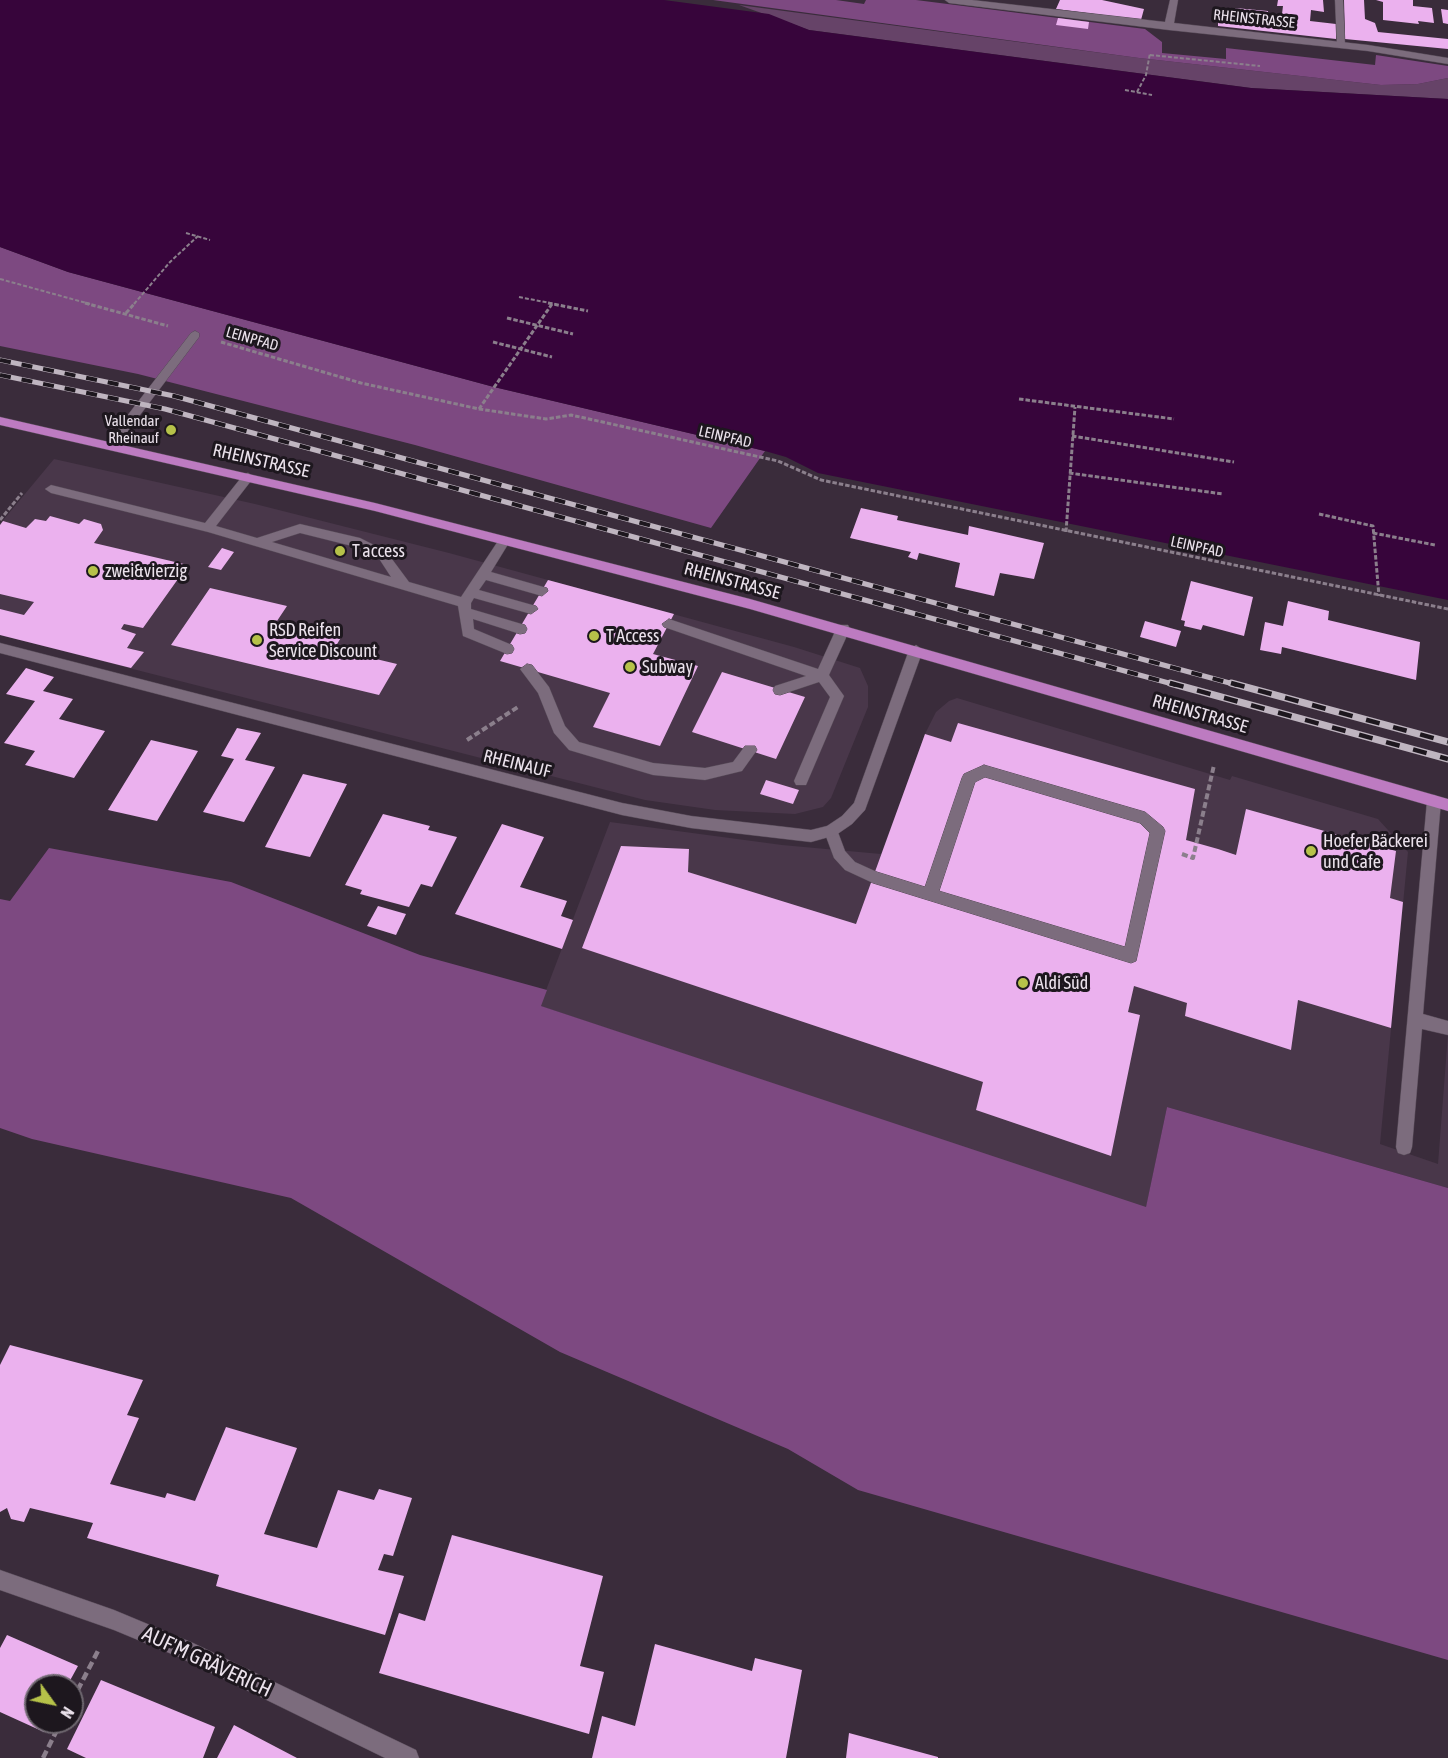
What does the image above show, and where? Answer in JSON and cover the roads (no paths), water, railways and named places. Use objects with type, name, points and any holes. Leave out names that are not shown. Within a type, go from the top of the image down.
[{"type":"main road","name":"RHEINSTRASSE","points":[[0,421],[248,477],[843,629],[1441,803]]},
{"type":"street","name":"RHEINSTRASSE","points":[[949,0],[1341,45],[1448,61]]},
{"type":"street","points":[[1169,27],[1174,0]]},
{"type":"street","points":[[1339,0],[1341,45]]},
{"type":"street","points":[[111,445],[195,335]]},
{"type":"street","points":[[208,528],[248,477]]},
{"type":"street","points":[[51,489],[208,528],[467,602],[531,609]]},
{"type":"street","points":[[259,542],[300,528],[360,543],[382,554],[404,585]]},
{"type":"street","points":[[504,541],[481,574],[467,602],[468,632],[507,649]]},
{"type":"street","points":[[481,574],[542,591]]},
{"type":"street","points":[[467,602],[520,629]]},
{"type":"street","points":[[669,624],[822,676],[837,696],[801,781]]},
{"type":"street","points":[[780,690],[822,676],[843,629]]},
{"type":"street","name":"RHEINAUF","points":[[0,648],[622,809],[691,822],[801,835],[831,831]]},
{"type":"street","points":[[916,650],[860,806],[847,820],[831,831],[839,854],[850,866],[873,877],[930,895],[1131,956],[1158,831],[1145,818],[984,771],[969,778],[930,895]]},
{"type":"street","points":[[527,669],[544,691],[559,729],[574,746],[653,769],[705,774],[737,767],[750,750]]},
{"type":"street","points":[[1404,1147],[1441,803]]},
{"type":"street","points":[[1417,1020],[1448,1028]]},
{"type":"street","name":"AUF'M GRÄVERICH","points":[[0,1580],[114,1620],[186,1650],[408,1758]]},
{"type":"railway","points":[[0,360],[174,396],[1237,685]]},
{"type":"railway","points":[[0,375],[165,409],[1176,685]]},
{"type":"railway","points":[[1170,683],[1448,759]]},
{"type":"railway","points":[[1231,683],[1448,742]]},
{"type":"place","name":"Vallendar Rheinauf","points":[[171,430]]},
{"type":"place","name":"T access","points":[[340,551]]},
{"type":"place","name":"zwei&vierzig","points":[[93,571]]},
{"type":"place","name":"T Access","points":[[594,636]]},
{"type":"place","name":"RSD Reifen Service Discount","points":[[257,640]]},
{"type":"place","name":"Subway","points":[[630,667]]},
{"type":"place","name":"Hoefer Bäckerei und Cafe","points":[[1311,851]]},
{"type":"place","name":"Aldi Süd","points":[[1023,983]]}]
